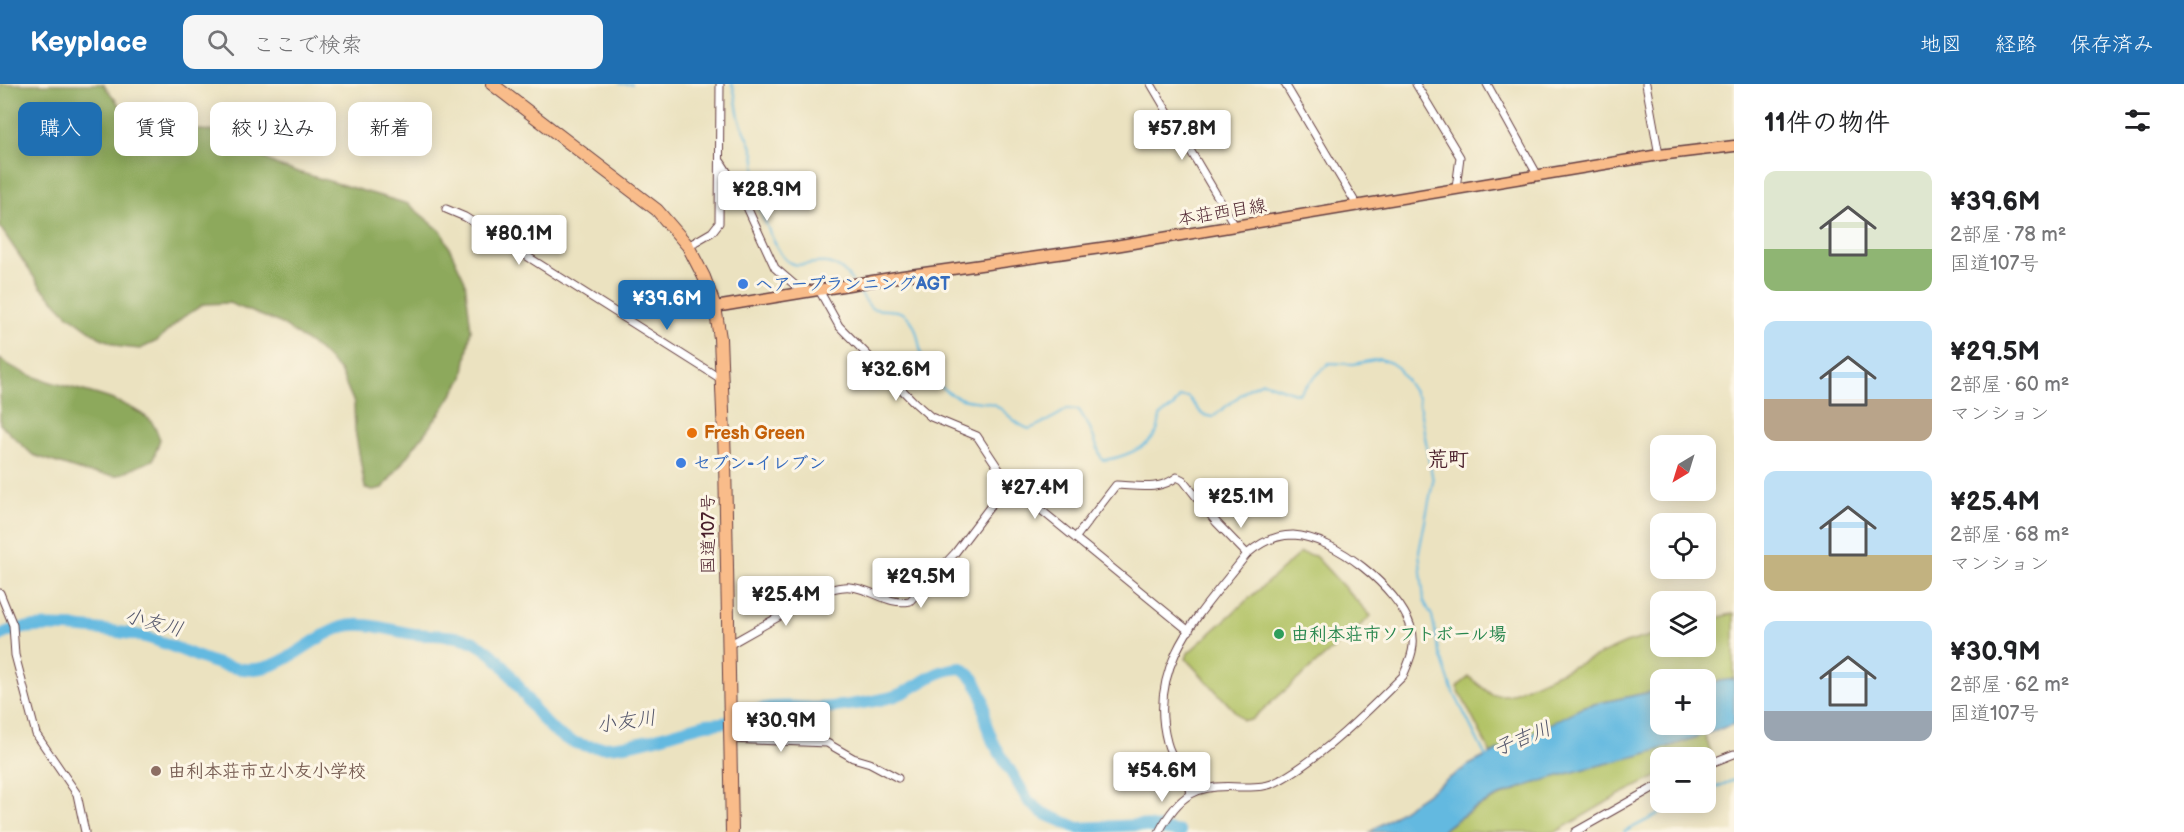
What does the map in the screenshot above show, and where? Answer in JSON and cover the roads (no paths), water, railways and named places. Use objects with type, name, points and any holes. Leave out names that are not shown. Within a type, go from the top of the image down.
[{"type":"highway","name":"国道107号","points":[[492,84],[657,210],[688,246],[704,277],[715,307],[725,461],[732,832]]},
{"type":"main road","name":"本荘西目線","points":[[715,307],[854,284],[1005,264],[1358,207],[1456,188],[1659,155],[1734,146]]},
{"type":"street","points":[[688,246],[712,232],[719,223],[720,84]]},
{"type":"street","points":[[1151,84],[1235,226]]},
{"type":"street","points":[[1285,84],[1358,207]]},
{"type":"street","points":[[1416,84],[1460,157],[1456,188]]},
{"type":"street","points":[[1487,84],[1539,176]]},
{"type":"street","points":[[1646,84],[1659,155]]},
{"type":"street","points":[[720,161],[740,192],[775,268],[803,292]]},
{"type":"street","points":[[446,209],[465,217],[721,379]]},
{"type":"street","points":[[819,290],[839,326],[931,417],[977,436],[1008,483],[1189,631]]},
{"type":"street","points":[[1076,537],[1116,485],[1156,487],[1167,485],[1177,477],[1183,480],[1216,522],[1247,554]]},
{"type":"street","points":[[727,646],[832,589],[852,586],[891,601],[910,602],[955,553],[1008,483]]},
{"type":"street","points":[[1159,832],[1169,813],[1190,792],[1208,786],[1261,787],[1291,774],[1379,700],[1403,676],[1412,656],[1411,628],[1388,589],[1365,569],[1330,547],[1305,537],[1291,535],[1267,540],[1247,554],[1173,654],[1162,685],[1167,743],[1185,776],[1190,792]]},
{"type":"street","points":[[0,593],[13,625],[13,639],[36,734],[77,794],[86,832]]},
{"type":"street","points":[[730,735],[827,743],[853,758],[870,763],[898,778]]},
{"type":"street","points":[[1716,761],[1734,754]]},
{"type":"street","points":[[1575,832],[1650,790]]},
{"type":"water","points":[[1734,679],[1734,724],[1716,730],[1716,682]]},
{"type":"water","points":[[1650,692],[1650,735],[1702,735],[1667,747],[1650,747],[1650,752],[1571,772],[1515,790],[1463,815],[1441,832],[1370,832],[1469,765],[1585,706]]},
{"type":"waterway","points":[[620,84],[632,84]]},
{"type":"waterway","points":[[732,84],[740,120],[754,154],[756,196],[780,253],[791,263],[798,265],[824,263],[833,265],[842,270],[852,281]]},
{"type":"waterway","points":[[857,289],[871,308],[899,312],[907,316],[917,333],[925,367],[937,384],[948,392],[970,401],[995,405],[1019,425],[1029,429],[1067,409],[1079,410],[1090,428],[1102,460],[1124,455],[1147,443],[1157,431],[1161,415],[1173,407],[1180,397],[1188,397],[1203,415],[1213,417],[1248,389],[1263,382],[1298,394],[1329,363],[1353,364],[1380,359],[1398,368],[1418,398],[1433,481],[1419,552],[1424,601],[1432,616],[1439,651],[1451,687],[1487,759]]},
{"type":"waterway","name":"小友川","points":[[0,636],[28,628],[95,629],[149,638],[207,660],[243,669],[271,666],[329,632],[351,625],[369,625],[414,634],[460,637],[486,650],[502,665],[543,719],[559,734],[578,744],[604,747],[630,744],[706,724],[727,722],[766,708],[830,707],[888,698],[934,675],[962,668],[974,679],[983,698],[986,724],[993,742],[1029,802],[1043,813],[1078,828],[1139,825],[1180,832]]},
{"type":"waterway","points":[[1716,787],[1734,780]]},
{"type":"waterway","points":[[1624,832],[1661,813]]},
{"type":"place","name":"ヘアープランニングAGT","points":[[743,284]]},
{"type":"place","name":"Fresh Green","points":[[692,433]]},
{"type":"place","name":"セブン-イレブン","points":[[681,463]]},
{"type":"place","name":"由利本荘市ソフトボール場","points":[[1279,634]]},
{"type":"place","name":"由利本荘市立小友小学校","points":[[156,771]]},
{"type":"district","name":"荒町","points":[[1448,459]]},
{"type":"water label","name":"子吉川","points":[[1522,738]]}]
